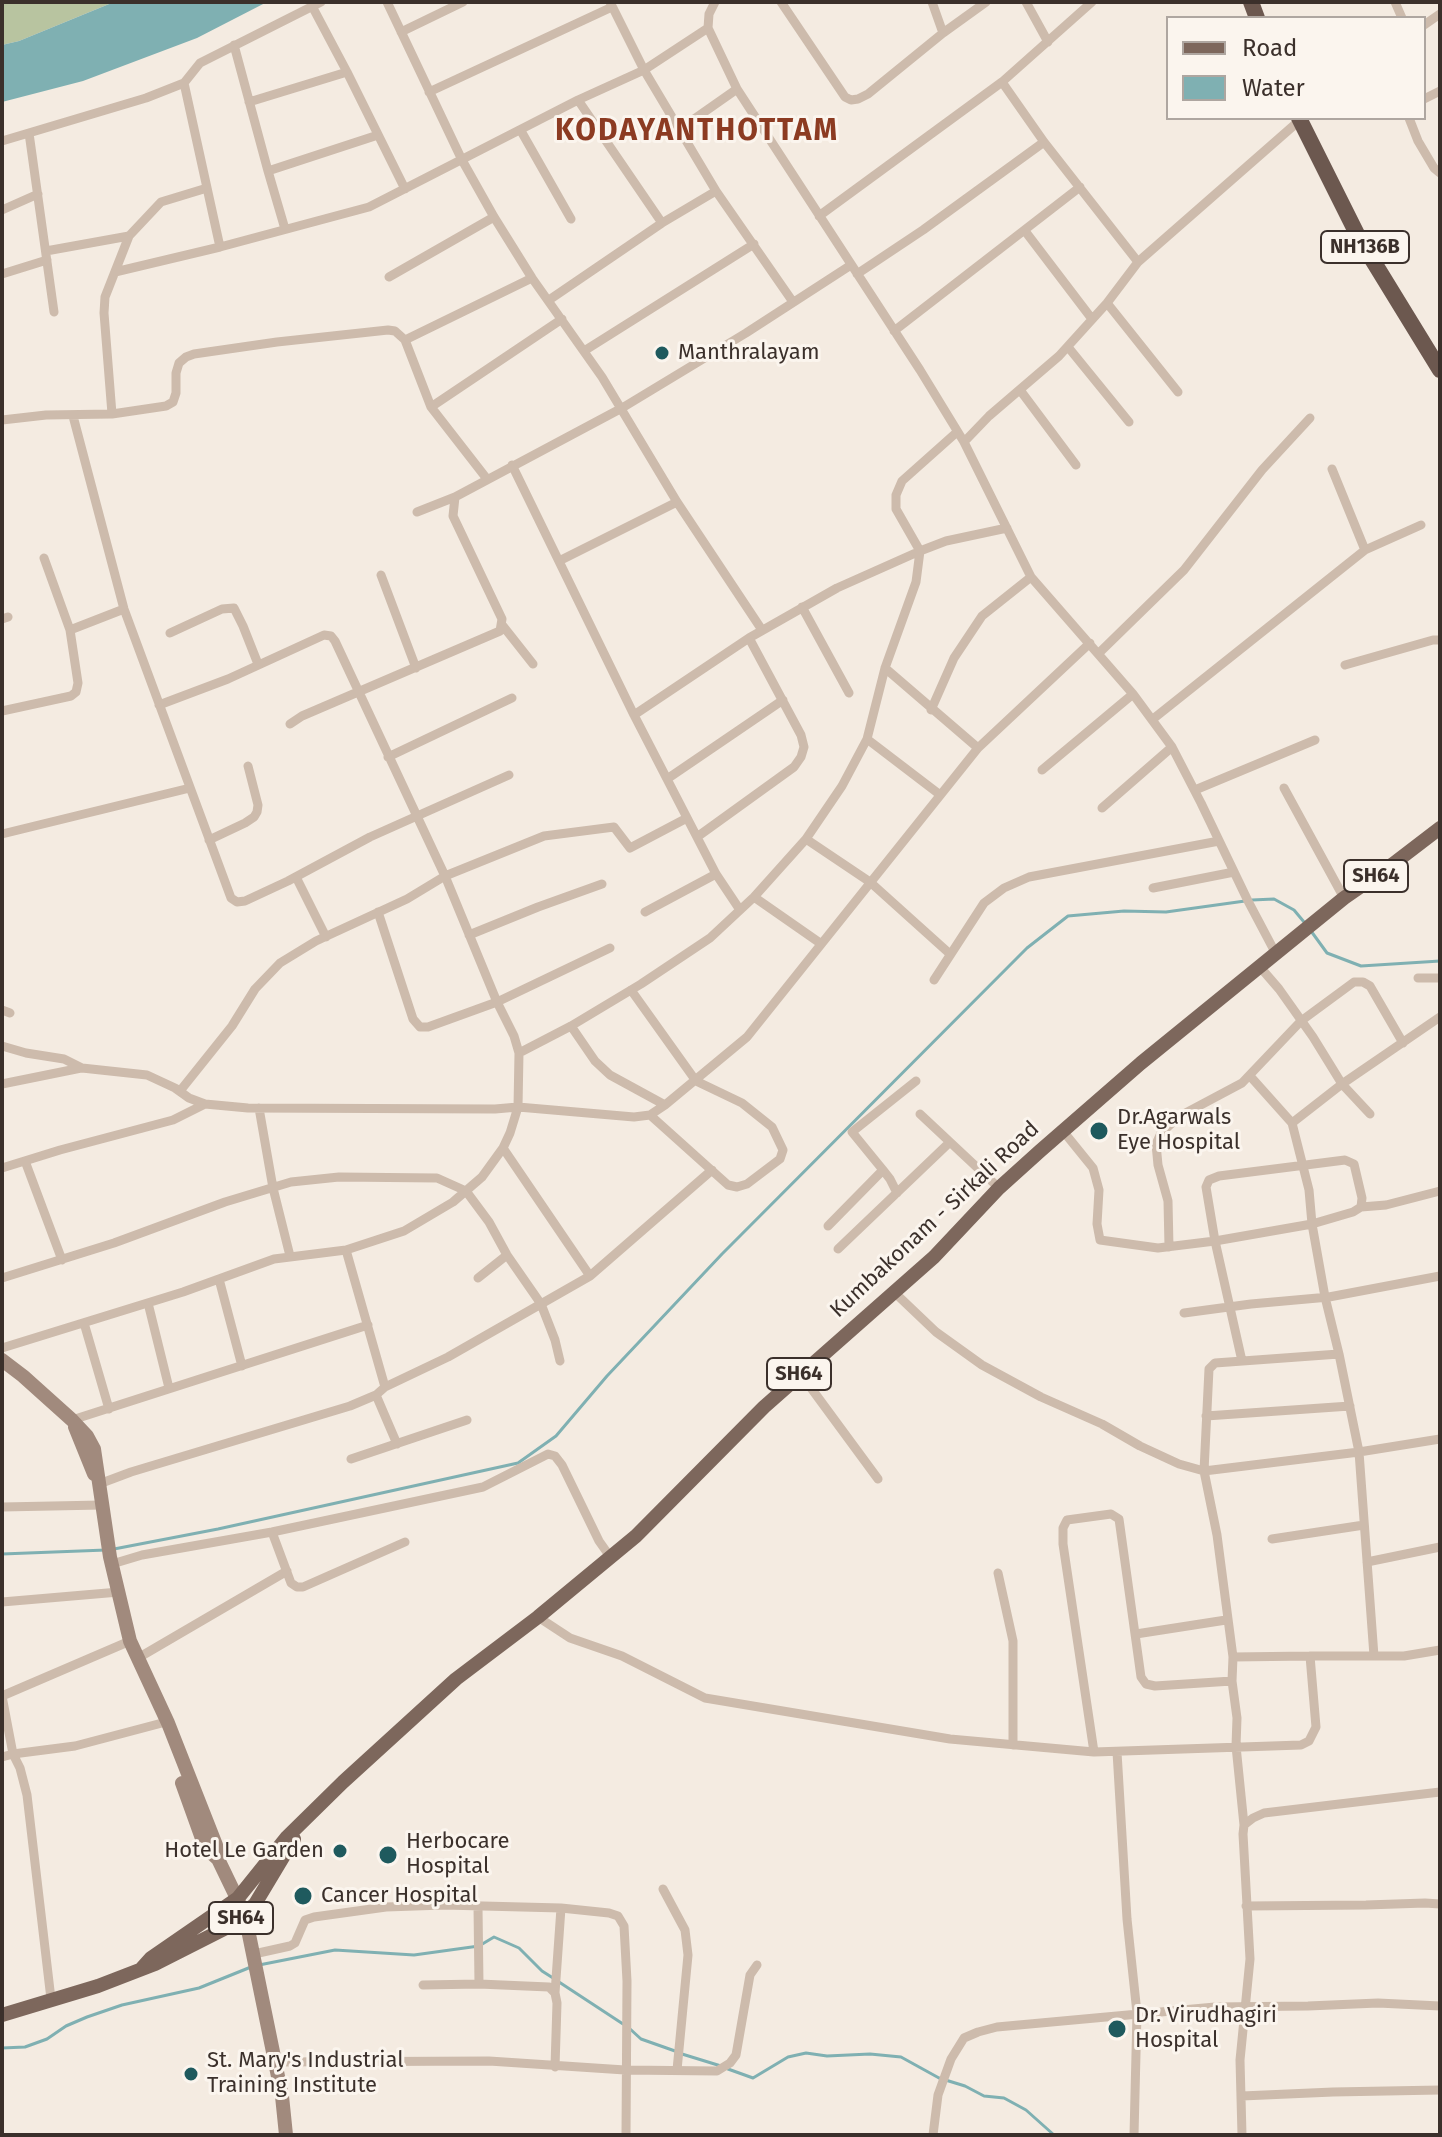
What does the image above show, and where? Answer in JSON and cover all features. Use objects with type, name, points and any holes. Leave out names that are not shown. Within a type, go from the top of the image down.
[{"type":"highway","name":"NH136B","points":[[1300,120],[1359,238],[1440,370]]},
{"type":"main road","name":"Kumbakonam - Sirkali Road","points":[[142,1968],[151,1958],[238,1898],[287,1837],[456,1679],[538,1617],[636,1536],[764,1407],[934,1257],[999,1188],[1063,1131],[1141,1063],[1344,898],[1440,828]]},
{"type":"main road","points":[[2,1360],[73,1423],[99,1483],[111,1560],[130,1641],[168,1723],[216,1845],[218,1859],[245,1915],[282,2096],[286,2135]]},
{"type":"main road","points":[[150,1684],[170,1753],[205,1847],[218,1859]]},
{"type":"main road","name":"Kumbakonam - Sirkali Road","points":[[2,2015],[98,1986],[155,1964],[230,1926],[259,1899],[301,1824]]},
{"type":"street","points":[[387,2],[462,160],[494,217],[622,408],[677,502],[762,630]]},
{"type":"street","points":[[401,32],[463,2]]},
{"type":"street","points":[[715,2],[709,14],[708,28],[737,89],[964,442],[1031,577],[1099,653],[1172,747],[1276,954]]},
{"type":"street","points":[[781,2],[845,97],[851,100],[868,94],[986,2]]},
{"type":"street","points":[[932,2],[943,33]]},
{"type":"street","points":[[1026,2],[1048,42]]},
{"type":"street","points":[[819,216],[1002,82],[1092,2]]},
{"type":"street","points":[[2,141],[146,98],[184,83],[200,63],[317,4],[405,189]]},
{"type":"street","points":[[429,92],[611,4],[644,70],[716,191],[793,302]]},
{"type":"street","points":[[115,272],[369,207],[578,100],[644,70],[708,28]]},
{"type":"street","points":[[234,45],[285,229]]},
{"type":"street","points":[[249,102],[347,72]]},
{"type":"street","points":[[1002,82],[1044,142],[1138,262]]},
{"type":"street","points":[[184,83],[220,247]]},
{"type":"street","points":[[680,129],[737,89]]},
{"type":"street","points":[[578,100],[662,223]]},
{"type":"street","points":[[964,442],[1068,347],[1138,262],[1299,120]]},
{"type":"street","points":[[1410,120],[1418,141],[1438,168]]},
{"type":"street","points":[[521,131],[571,219]]},
{"type":"street","points":[[29,133],[54,312]]},
{"type":"street","points":[[268,171],[378,135]]},
{"type":"street","points":[[417,512],[455,497],[622,408],[793,302],[923,230],[1044,142]]},
{"type":"street","points":[[894,331],[1080,187]]},
{"type":"street","points":[[112,414],[105,297],[129,236],[161,202],[207,188]]},
{"type":"street","points":[[549,300],[662,223],[716,191]]},
{"type":"street","points":[[2,210],[38,194]]},
{"type":"street","points":[[389,277],[494,217]]},
{"type":"street","points":[[1025,231],[1092,319]]},
{"type":"street","points":[[2,274],[46,256],[129,236]]},
{"type":"street","points":[[584,351],[754,244]]},
{"type":"street","points":[[405,340],[532,278]]},
{"type":"street","points":[[1107,303],[1178,392]]},
{"type":"street","points":[[431,407],[562,319]]},
{"type":"street","points":[[2,420],[46,415],[112,414],[166,406],[173,402],[176,393],[179,363],[194,354],[388,330],[395,331],[405,340],[431,407],[487,479]]},
{"type":"street","points":[[1068,347],[1129,422]]},
{"type":"street","points":[[1020,390],[1076,465]]},
{"type":"street","points":[[73,416],[124,609],[231,898],[237,902],[245,901],[415,816],[509,775]]},
{"type":"street","points":[[1099,653],[1184,570],[1262,470],[1310,418]]},
{"type":"street","points":[[519,1053],[631,990],[710,938],[754,897],[806,839],[842,786],[867,739],[885,668],[916,582],[920,551],[896,509],[896,495],[902,481],[957,432]]},
{"type":"street","points":[[512,465],[634,715],[716,874],[740,910]]},
{"type":"street","points":[[1332,469],[1365,550]]},
{"type":"street","points":[[455,497],[453,516],[503,626],[533,664]]},
{"type":"street","points":[[559,561],[677,502]]},
{"type":"street","points":[[1153,719],[1365,550],[1421,525]]},
{"type":"street","points":[[634,715],[749,638],[837,588],[946,541],[1007,528]]},
{"type":"street","points":[[2,711],[71,696],[76,692],[78,683],[70,630],[44,558]]},
{"type":"street","points":[[381,575],[416,668]]},
{"type":"street","points":[[931,710],[954,658],[982,616],[1031,577]]},
{"type":"street","points":[[802,607],[849,693]]},
{"type":"street","points":[[170,633],[222,609],[234,608],[258,664]]},
{"type":"street","points":[[70,630],[124,609]]},
{"type":"street","points":[[290,724],[302,716],[496,634],[503,626]]},
{"type":"street","points":[[2,1348],[148,1303],[274,1259],[346,1250],[404,1231],[453,1202],[482,1177],[503,1148],[518,1107],[519,1053],[514,1036],[445,876],[331,636],[324,635],[228,679],[159,705]]},
{"type":"street","points":[[697,837],[794,767],[804,747],[801,735],[749,638]]},
{"type":"street","points":[[1345,665],[1440,640]]},
{"type":"street","points":[[2,1084],[82,1068],[147,1075],[205,1104],[259,1108],[518,1107],[634,1117],[650,1115],[747,1037],[978,748],[1090,643]]},
{"type":"street","points":[[885,668],[978,748]]},
{"type":"street","points":[[1042,770],[1133,694]]},
{"type":"street","points":[[388,757],[512,698]]},
{"type":"street","points":[[667,779],[783,700]]},
{"type":"street","points":[[867,739],[939,794]]},
{"type":"street","points":[[1195,790],[1315,740]]},
{"type":"street","points":[[1102,808],[1172,747]]},
{"type":"street","points":[[209,840],[245,823],[257,812],[248,766]]},
{"type":"street","points":[[2,834],[190,788]]},
{"type":"street","points":[[1284,788],[1344,898]]},
{"type":"street","points":[[180,1091],[232,1026],[255,989],[280,963],[326,937],[407,899],[445,876],[544,836],[614,827],[630,848],[687,818]]},
{"type":"street","points":[[806,839],[870,882],[950,954]]},
{"type":"street","points":[[934,980],[984,903],[1004,888],[1029,877],[1219,841]]},
{"type":"street","points":[[1153,888],[1234,872]]},
{"type":"street","points":[[645,912],[716,874]]},
{"type":"street","points":[[296,877],[326,937]]},
{"type":"street","points":[[469,935],[602,884]]},
{"type":"street","points":[[754,897],[820,943]]},
{"type":"street","points":[[378,912],[416,1024],[420,1027],[428,1027],[497,1002],[610,948]]},
{"type":"street","points":[[1260,967],[1301,1021],[1342,1084],[1370,1114]]},
{"type":"street","points":[[1418,978],[1440,978]]},
{"type":"street","points":[[1169,1247],[1168,1201],[1156,1144],[1161,1133],[1180,1116],[1242,1083],[1301,1021],[1354,982],[1370,986],[1403,1043]]},
{"type":"street","points":[[631,990],[696,1081],[730,1096],[752,1111],[772,1127],[783,1150],[780,1159],[747,1184],[737,1187],[728,1185],[650,1115]]},
{"type":"street","points":[[1292,1123],[1342,1084],[1440,1017]]},
{"type":"street","points":[[571,1026],[595,1061],[610,1075],[665,1105]]},
{"type":"street","points":[[2,1046],[64,1059],[82,1068]]},
{"type":"street","points":[[1250,1076],[1292,1123],[1309,1190],[1325,1297],[1359,1452],[1374,1656]]},
{"type":"street","points":[[897,1193],[890,1179],[852,1132],[916,1081]]},
{"type":"street","points":[[2,1168],[173,1120],[205,1104]]},
{"type":"street","points":[[259,1108],[273,1188],[290,1256]]},
{"type":"street","points":[[920,1114],[999,1188]]},
{"type":"street","points":[[1063,1131],[1093,1168],[1099,1190],[1097,1224],[1100,1240],[1158,1248],[1215,1241],[1312,1224],[1361,1207],[1386,1205],[1440,1191]]},
{"type":"street","points":[[838,1249],[950,1142]]},
{"type":"street","points":[[503,1148],[590,1276]]},
{"type":"street","points":[[1242,1361],[1215,1241],[1206,1187],[1209,1180],[1219,1176],[1345,1160],[1354,1164],[1362,1198],[1361,1207]]},
{"type":"street","points":[[25,1161],[62,1260]]},
{"type":"street","points":[[99,1483],[350,1406],[376,1395],[385,1387],[448,1357],[590,1276],[712,1170]]},
{"type":"street","points":[[828,1226],[883,1170]]},
{"type":"street","points":[[2,1278],[291,1182],[339,1177],[437,1178],[466,1191],[489,1222],[507,1255],[541,1304],[560,1361]]},
{"type":"street","points":[[346,1250],[385,1387]]},
{"type":"street","points":[[478,1278],[507,1255]]},
{"type":"street","points":[[1184,1313],[1325,1297],[1440,1276]]},
{"type":"street","points":[[219,1279],[242,1366]]},
{"type":"street","points":[[894,1292],[936,1332],[982,1365],[1140,1446],[1179,1464],[1204,1471],[1440,1439]]},
{"type":"street","points":[[148,1303],[169,1388]]},
{"type":"street","points":[[84,1323],[109,1409]]},
{"type":"street","points":[[73,1423],[169,1388],[368,1325]]},
{"type":"street","points":[[1242,2135],[1240,2060],[1250,1959],[1233,1657],[1217,1535],[1204,1471],[1209,1369],[1215,1363],[1339,1354]]},
{"type":"street","points":[[800,1373],[878,1479]]},
{"type":"street","points":[[376,1395],[397,1444]]},
{"type":"street","points":[[1206,1416],[1350,1406]]},
{"type":"street","points":[[351,1459],[467,1420]]},
{"type":"street","points":[[111,1560],[272,1532],[483,1487],[548,1454],[555,1456],[562,1465],[599,1541],[611,1558]]},
{"type":"street","points":[[2,1507],[102,1505]]},
{"type":"street","points":[[1094,1752],[1063,1544],[1063,1528],[1067,1520],[1111,1514],[1119,1519],[1141,1677],[1146,1684],[1232,1681]]},
{"type":"street","points":[[1272,1539],[1364,1525]]},
{"type":"street","points":[[272,1532],[291,1583],[297,1587],[405,1542]]},
{"type":"street","points":[[1367,1562],[1440,1547]]},
{"type":"street","points":[[138,1658],[287,1571]]},
{"type":"street","points":[[998,1573],[1013,1641],[1013,1745]]},
{"type":"street","points":[[2,1602],[119,1592]]},
{"type":"street","points":[[538,1617],[570,1638],[622,1656],[705,1698],[950,1739],[1094,1752],[1301,1745],[1309,1741],[1316,1727],[1310,1656]]},
{"type":"street","points":[[1136,1634],[1226,1620]]},
{"type":"street","points":[[51,1999],[27,1795],[13,1754],[2,1696],[130,1641]]},
{"type":"street","points":[[1233,1657],[1404,1656],[1440,1650]]},
{"type":"street","points":[[2,1757],[75,1746],[162,1723]]},
{"type":"street","points":[[1117,1752],[1127,1919],[1137,2013],[1134,2135]]},
{"type":"street","points":[[1244,1825],[1264,1813],[1440,1792]]},
{"type":"street","points":[[663,1889],[685,1930],[688,1955],[677,2070]]},
{"type":"street","points":[[1246,1906],[1440,1904]]},
{"type":"street","points":[[255,1957],[295,1943],[305,1920],[386,1907],[561,1908],[618,1916],[624,1926],[627,1981],[626,2135]]},
{"type":"street","points":[[478,1907],[479,1984]]},
{"type":"street","points":[[555,2067],[555,1993],[561,1908]]},
{"type":"street","points":[[274,2062],[489,2061],[555,2067],[717,2071],[736,2055],[750,1975],[757,1965]]},
{"type":"street","points":[[423,1985],[549,1987],[555,1993]]},
{"type":"street","points":[[933,2135],[938,2095],[951,2059],[964,2038],[997,2027],[1244,2006],[1378,2003],[1440,2006]]},
{"type":"street","points":[[1242,2096],[1440,2090]]},
{"type":"green space","points":[[2,2],[114,2],[2,45]]},
{"type":"water","points":[[114,2],[267,2],[197,38],[83,81],[2,102],[2,45]]},
{"type":"waterway","points":[[1252,900],[1274,899],[1294,910],[1304,922]]},
{"type":"waterway","points":[[114,1549],[518,1463],[556,1436],[607,1376],[722,1254],[1027,948],[1068,916],[1124,911],[1166,912],[1245,901]]},
{"type":"waterway","points":[[1311,931],[1327,953],[1361,966],[1440,961]]},
{"type":"waterway","points":[[2,1554],[106,1550]]},
{"type":"waterway","points":[[259,1965],[335,1950],[414,1955],[479,1946],[494,1937],[519,1948],[553,1978]]},
{"type":"waterway","points":[[2,2048],[25,2047],[87,2017],[122,2005],[199,1988],[251,1967]]},
{"type":"waterway","points":[[559,1982],[623,2024]]},
{"type":"waterway","points":[[629,2028],[641,2039],[675,2051]]},
{"type":"waterway","points":[[728,2069],[753,2078],[788,2057],[806,2053],[901,2057],[939,2078],[984,2096],[1004,2098],[1026,2110],[1054,2135]]},
{"type":"waterway","points":[[682,2054],[721,2066]]},
{"type":"place","name":"Manthralayam","points":[[662,353]]},
{"type":"place","name":"Dr.Agarwals Eye Hospital","points":[[1099,1131]]},
{"type":"place","name":"Hotel Le Garden","points":[[340,1851]]},
{"type":"place","name":"Herbocare Hospital","points":[[388,1855]]},
{"type":"place","name":"Cancer Hospital","points":[[303,1896]]},
{"type":"place","name":"Dr. Virudhagiri Hospital","points":[[1117,2029]]},
{"type":"place","name":"St. Mary's Industrial Training Institute","points":[[191,2074]]},
{"type":"district","name":"KODAYANTHOTTAM","points":[[697,132]]}]
